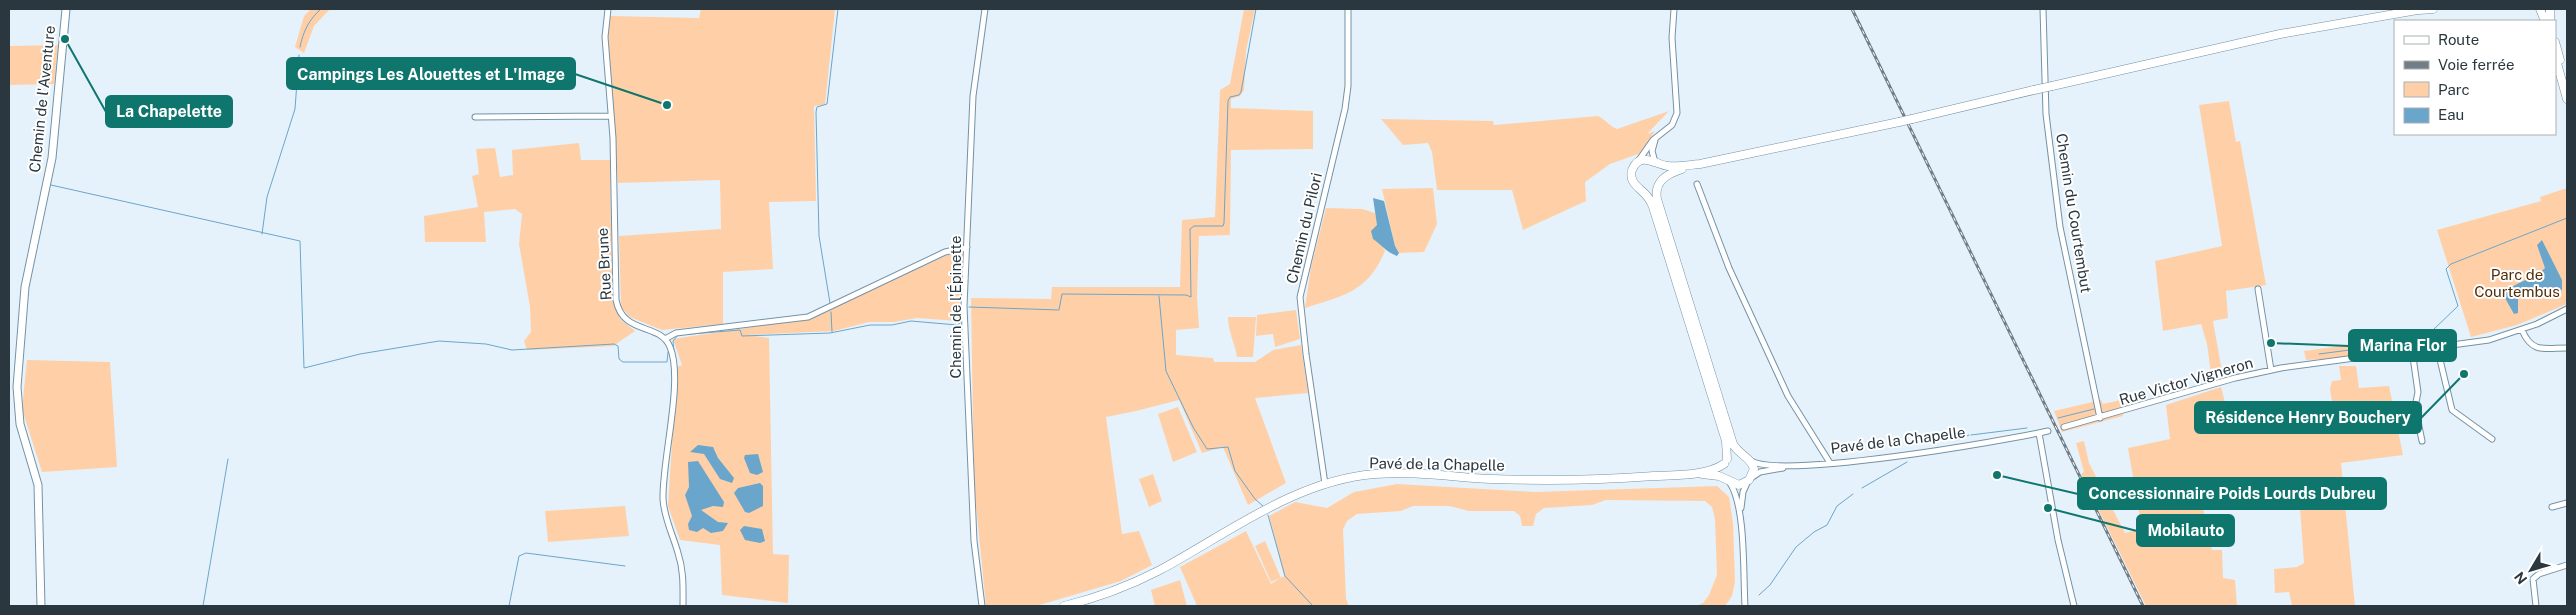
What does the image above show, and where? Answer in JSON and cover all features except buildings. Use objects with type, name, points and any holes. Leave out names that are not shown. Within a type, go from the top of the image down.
[{"type":"main road","points":[[1642,189],[1651,189],[1671,173],[1700,164],[1899,122],[2280,34],[2423,9]]},
{"type":"main road","points":[[2412,11],[2433,9]]},
{"type":"main road","points":[[2556,46],[2567,84]]},
{"type":"main road","points":[[2556,60],[2567,99]]},
{"type":"main road","points":[[1700,164],[1672,167],[1647,159],[1637,163],[1632,170],[1632,178],[1635,184],[1650,198],[1655,212],[1726,441],[1726,462],[1723,472],[1729,482]]},
{"type":"main road","points":[[1656,163],[1661,172],[1657,199],[1735,447],[1748,458],[1754,469],[1750,480]]},
{"type":"main road","name":"Pavé de la Chapelle","points":[[1687,474],[1714,469],[1734,455],[1748,458]]},
{"type":"main road","name":"Pavé de la Chapelle","points":[[1064,606],[1104,594],[1140,580],[1284,502],[1325,484],[1352,477],[1384,474],[1546,480],[1687,474],[1717,476],[1740,485],[1750,480]]},
{"type":"street","name":"Chemin de l'Aventure","points":[[41,606],[39,487],[20,424],[18,380],[26,281],[52,158],[66,9]]},
{"type":"street","name":"Rue Brune","points":[[608,9],[605,36],[611,116],[617,304],[627,320],[664,339]]},
{"type":"street","name":"Chemin de l'Épinette","points":[[982,606],[974,541],[964,306],[973,96],[985,9]]},
{"type":"street","name":"Chemin du Pilori","points":[[1325,484],[1306,354],[1300,297],[1345,109],[1348,79],[1348,9]]},
{"type":"street","points":[[1637,163],[1650,143],[1672,125],[1678,113],[1672,38],[1674,9]]},
{"type":"street","name":"Chemin du Courtembut","points":[[2043,9],[2046,114],[2060,227],[2100,418]]},
{"type":"street","points":[[475,117],[611,116]]},
{"type":"street","points":[[1656,163],[1652,148],[1661,134]]},
{"type":"street","points":[[1697,184],[1729,268],[1788,396],[1830,463]]},
{"type":"street","points":[[683,606],[682,569],[664,504],[674,378],[672,352],[664,339],[676,333],[808,317],[945,252],[967,247]]},
{"type":"street","points":[[2258,289],[2271,370]]},
{"type":"street","name":"Rue Victor Vigneron","points":[[2064,427],[2271,370],[2314,361],[2348,360],[2481,342],[2522,330],[2567,309]]},
{"type":"street","points":[[2522,330],[2528,342],[2534,347],[2567,348]]},
{"type":"street","points":[[2438,348],[2452,410],[2492,439]]},
{"type":"street","points":[[2412,350],[2418,392],[2416,407],[2422,441]]},
{"type":"street","name":"Pavé de la Chapelle","points":[[1748,458],[1769,465],[1830,463],[1967,446],[2048,431]]},
{"type":"street","points":[[2039,433],[2058,540],[2066,565],[2074,606]]},
{"type":"street","points":[[1740,518],[1743,492],[1750,480],[1764,470],[1811,464]]},
{"type":"street","points":[[1729,482],[1736,494],[1740,518],[1745,606]]},
{"type":"street","points":[[2552,506],[2567,503]]},
{"type":"street","points":[[2536,606],[2533,579],[2539,574],[2567,565]]},
{"type":"green space","points":[[311,9],[330,9],[314,26],[304,53],[295,47],[304,16]]},
{"type":"green space","points":[[701,9],[835,9],[825,105],[814,106],[816,201],[769,202],[773,269],[723,272],[723,324],[662,330],[630,317],[621,307],[619,236],[721,229],[720,180],[618,183],[608,35],[610,16],[699,18]]},
{"type":"green space","points":[[1244,9],[1255,9],[1246,51],[1244,90],[1240,96],[1231,99],[1231,108],[1313,111],[1313,149],[1231,150],[1230,235],[1199,236],[1197,296],[1199,328],[1176,330],[1176,355],[1213,358],[1214,362],[1255,362],[1273,350],[1301,345],[1308,393],[1255,398],[1286,483],[1248,505],[1223,447],[1202,453],[1179,400],[1106,417],[1122,534],[1139,531],[1152,565],[1121,581],[1036,606],[986,606],[974,485],[971,298],[1051,299],[1052,287],[1180,287],[1182,220],[1215,217],[1220,90],[1230,84]]},
{"type":"green space","points":[[58,45],[54,84],[9,85],[9,46]]},
{"type":"green space","points":[[2229,101],[2236,142],[2240,141],[2266,285],[2226,291],[2228,318],[2213,321],[2223,377],[2212,381],[2207,344],[2201,324],[2163,331],[2155,261],[2222,246],[2199,105]]},
{"type":"green space","points":[[1669,111],[1647,134],[1655,131],[1641,153],[1610,164],[1585,182],[1586,201],[1523,230],[1512,190],[1437,190],[1432,152],[1428,143],[1403,145],[1381,119],[1493,121],[1494,125],[1598,116],[1617,129]]},
{"type":"green space","points":[[579,143],[581,160],[610,160],[612,293],[620,319],[635,331],[613,346],[527,350],[524,341],[531,332],[530,307],[519,244],[522,214],[515,209],[484,212],[486,242],[425,242],[424,216],[478,207],[472,176],[479,174],[476,149],[495,148],[500,177],[513,175],[512,150]]},
{"type":"green space","points":[[1433,188],[1437,224],[1424,252],[1399,253],[1395,246],[1382,189]]},
{"type":"green space","name":"Parc de Courtembus","points":[[2567,188],[2567,304],[2517,325],[2471,337],[2437,230],[2541,201],[2540,197]]},
{"type":"green space","points":[[1326,208],[1362,209],[1375,213],[1385,251],[1378,265],[1362,284],[1343,295],[1305,308],[1311,267]]},
{"type":"green space","points":[[956,251],[963,251],[958,321],[917,318],[894,322],[869,322],[834,331],[747,335],[769,338],[773,554],[789,555],[788,603],[722,595],[720,545],[680,540],[668,506],[677,367],[682,365],[673,339],[812,318]]},
{"type":"green space","points":[[1296,310],[1300,339],[1275,347],[1273,334],[1256,336],[1257,315]]},
{"type":"green space","points":[[1228,317],[1256,317],[1253,357],[1237,357]]},
{"type":"green space","points":[[2425,330],[2428,345],[2356,357],[2306,360],[2304,351],[2411,337]]},
{"type":"green space","points":[[27,360],[110,362],[117,467],[42,472],[22,409]]},
{"type":"green space","points":[[2339,366],[2356,366],[2359,388],[2389,386],[2403,455],[2341,463],[2355,606],[2292,606],[2289,592],[2275,593],[2274,569],[2297,567],[2304,563],[2299,494],[2243,499],[2243,483],[2202,489],[2204,515],[2191,518],[2195,542],[2211,547],[2212,550],[2222,550],[2223,578],[2235,580],[2237,606],[2146,606],[2081,474],[2084,472],[2076,443],[2084,441],[2089,463],[2125,533],[2142,529],[2128,448],[2170,439],[2166,405],[2221,387],[2228,414],[2273,407],[2274,425],[2321,424],[2322,418],[2329,417],[2327,405],[2332,402],[2330,389],[2332,381],[2341,380]]},
{"type":"green space","points":[[2125,399],[2127,404],[2121,406],[2123,416],[2062,432],[2054,411],[2101,400],[2103,404]]},
{"type":"green space","points":[[1178,407],[1197,452],[1173,462],[1158,414]]},
{"type":"green space","points":[[1153,474],[1162,501],[1149,507],[1139,479]]},
{"type":"green space","points":[[1397,484],[1535,492],[1717,486],[1729,497],[1733,523],[1735,582],[1732,596],[1725,606],[1696,606],[1703,603],[1709,595],[1717,575],[1715,519],[1712,507],[1705,501],[1606,500],[1592,505],[1544,508],[1536,514],[1533,526],[1522,526],[1520,516],[1514,511],[1469,511],[1449,506],[1413,506],[1401,511],[1357,514],[1347,521],[1343,529],[1346,599],[1349,606],[1197,606],[1180,567],[1246,531],[1271,584],[1280,578],[1271,582],[1255,546],[1265,541],[1281,578],[1284,576],[1269,516],[1295,502],[1327,508],[1354,492]]},
{"type":"green space","points":[[625,506],[629,536],[548,542],[545,511]]},
{"type":"green space","points":[[1180,580],[1187,606],[1155,606],[1151,590]]},
{"type":"water","points":[[1373,198],[1384,201],[1395,246],[1399,253],[1397,256],[1373,239],[1371,231],[1377,225]]},
{"type":"water","points":[[2542,240],[2562,280],[2562,290],[2555,297],[2545,288],[2530,292],[2518,299],[2518,313],[2514,314],[2505,298],[2505,292],[2545,268],[2537,245]]},
{"type":"water","points":[[698,445],[713,447],[718,458],[734,478],[732,483],[720,479],[704,454],[690,452]]},
{"type":"water","points":[[758,454],[763,472],[757,475],[750,473],[744,458],[745,455]]},
{"type":"water","points":[[698,461],[724,502],[723,507],[713,506],[701,510],[718,522],[728,523],[723,531],[711,533],[703,528],[697,532],[689,530],[688,524],[692,516],[685,495],[689,487],[688,462]]},
{"type":"water","points":[[760,483],[763,486],[763,506],[749,513],[745,512],[734,493],[738,488]]},
{"type":"water","points":[[744,526],[762,529],[765,541],[760,543],[745,540],[740,530]]},
{"type":"waterway","points":[[300,47],[307,26],[321,9]]},
{"type":"waterway","points":[[830,303],[819,236],[816,112],[817,107],[827,104],[838,9]]},
{"type":"waterway","points":[[969,307],[1059,310],[1062,294],[1186,295],[1191,297],[1190,229],[1194,226],[1223,226],[1224,223],[1228,101],[1230,97],[1239,95],[1241,92],[1256,9]]},
{"type":"waterway","points":[[262,234],[267,197],[295,109],[299,55]]},
{"type":"waterway","points":[[51,185],[300,241],[304,368],[360,354],[439,341],[486,344],[512,350],[614,344],[618,346],[619,359],[623,362],[667,362],[668,352]]},
{"type":"waterway","points":[[2432,331],[2458,306],[2446,269],[2451,264],[2567,218]]},
{"type":"waterway","points":[[1159,296],[1166,371],[1193,427],[1207,449],[1228,447],[1235,471],[1255,499],[1264,507]]},
{"type":"waterway","points":[[674,351],[673,341],[678,335],[740,330],[742,336],[830,333],[870,325],[892,325],[911,321],[957,325],[960,323],[962,307]]},
{"type":"waterway","points":[[831,312],[832,332]]},
{"type":"waterway","points":[[2373,347],[2409,343],[2428,335]]},
{"type":"waterway","points":[[2319,354],[2365,348]]},
{"type":"waterway","points":[[2058,418],[2094,409]]},
{"type":"waterway","points":[[1971,435],[2027,428]]},
{"type":"waterway","points":[[1957,440],[1969,435]]},
{"type":"waterway","points":[[203,606],[228,459]]},
{"type":"waterway","points":[[1862,488],[1907,462]]},
{"type":"waterway","points":[[1759,595],[1770,585],[1796,547],[1814,532],[1827,525],[1837,506],[1853,494]]},
{"type":"waterway","points":[[1268,515],[1285,576],[1313,606]]},
{"type":"waterway","points":[[509,606],[519,556],[526,553],[625,566]]},
{"type":"railway","points":[[1852,9],[2143,606]]},
{"type":"place","name":"La Chapelette","points":[[65,39]]},
{"type":"place","name":"Campings Les Alouettes et L'Image","points":[[667,105]]},
{"type":"place","name":"Marina Flor","points":[[2271,343]]},
{"type":"place","name":"Résidence Henry Bouchery","points":[[2464,374]]},
{"type":"place","name":"Concessionnaire Poids Lourds Dubreu","points":[[1997,475]]},
{"type":"place","name":"Mobilauto","points":[[2048,508]]}]
